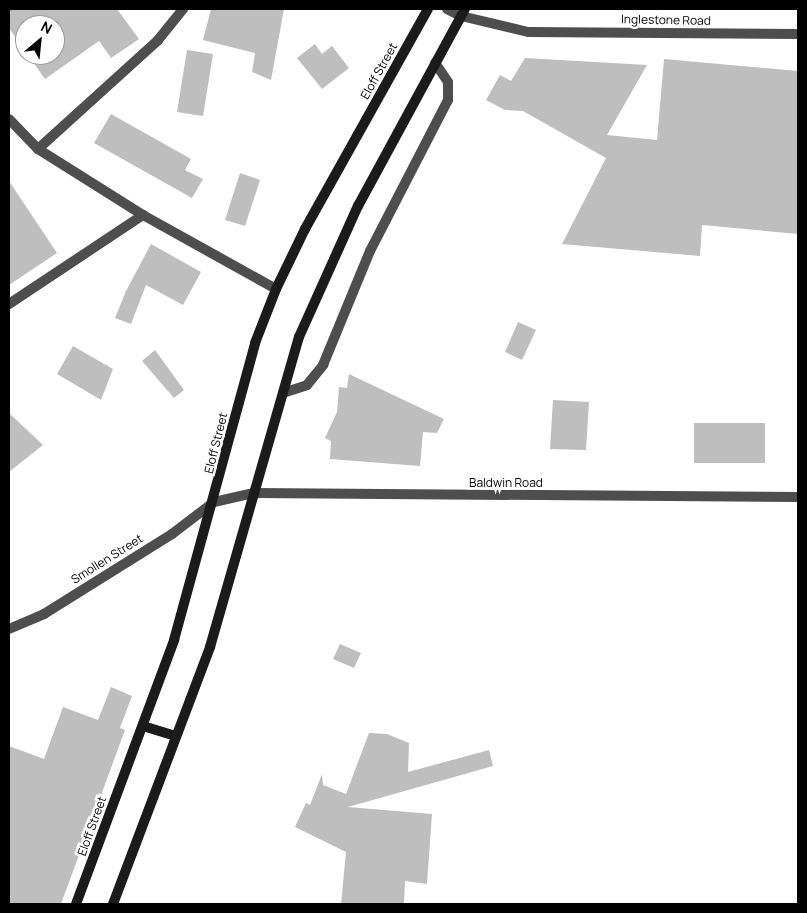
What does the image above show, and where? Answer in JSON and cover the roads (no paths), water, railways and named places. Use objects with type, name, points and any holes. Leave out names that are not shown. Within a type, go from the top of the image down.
[{"type":"street","points":[[38,149],[158,40],[183,9]]},
{"type":"street","name":"Eloff Street","points":[[76,904],[174,640],[214,502],[255,343],[276,289],[305,229],[428,9]]},
{"type":"street","name":"Inglestone Road","points":[[447,9],[528,32],[798,34]]},
{"type":"street","points":[[113,904],[213,638],[299,337],[358,206],[463,12]]},
{"type":"street","points":[[283,393],[307,385],[323,365],[370,251],[448,100],[448,82],[435,63]]},
{"type":"street","points":[[9,119],[38,149],[143,215],[276,289]]},
{"type":"street","points":[[9,304],[143,215]]},
{"type":"street","name":"Baldwin Road","points":[[214,502],[254,493],[798,497]]},
{"type":"street","name":"Smollen Street","points":[[9,629],[44,614],[172,534],[214,502]]},
{"type":"street","points":[[143,726],[176,736]]}]
